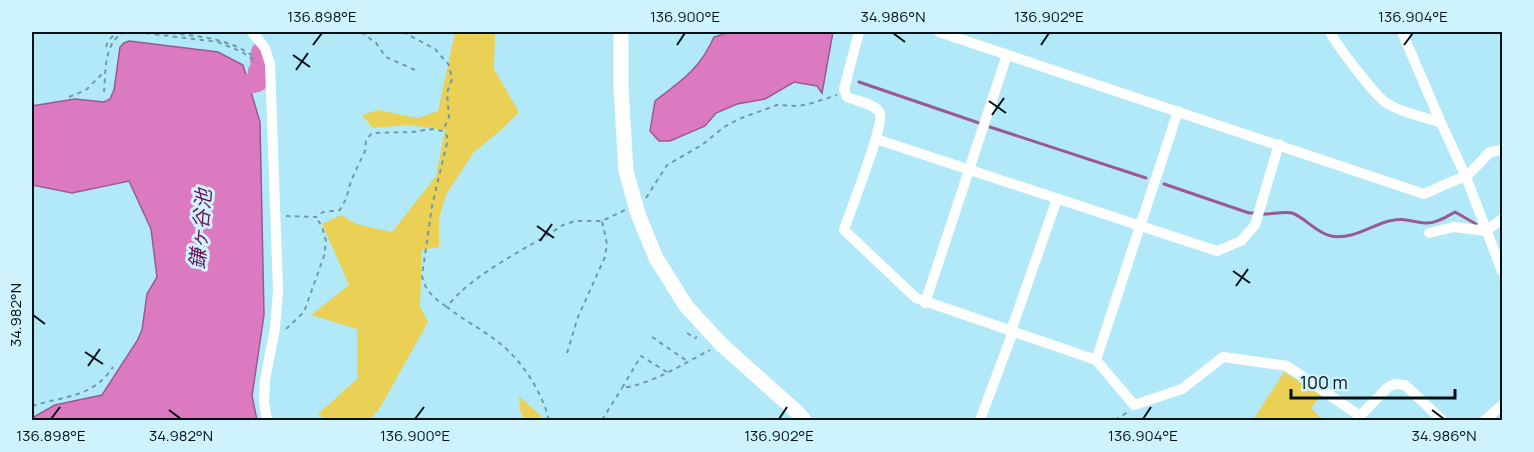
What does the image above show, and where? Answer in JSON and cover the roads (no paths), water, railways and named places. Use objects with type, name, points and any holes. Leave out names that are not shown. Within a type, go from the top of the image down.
[{"type":"street","points":[[252,32],[265,48],[270,64],[278,291],[273,338],[265,380],[264,402],[267,420]]},
{"type":"street","points":[[621,32],[621,89],[626,171],[656,258],[686,306],[722,345],[804,420]]},
{"type":"street","points":[[859,32],[845,92],[847,97],[879,111],[880,119],[876,139],[844,230],[915,298],[1096,360],[1134,405],[1182,389],[1223,357],[1287,366],[1360,416],[1388,387],[1395,384],[1405,385],[1442,420]]},
{"type":"street","points":[[939,32],[1424,194],[1442,188],[1457,178],[1466,177],[1490,152],[1503,150]]},
{"type":"street","points":[[1330,32],[1338,46],[1380,99],[1405,112],[1441,123]]},
{"type":"street","points":[[1402,32],[1466,177],[1503,270]]},
{"type":"street","points":[[925,303],[1007,55]]},
{"type":"street","points":[[1096,360],[1178,111]]},
{"type":"street","points":[[876,139],[1217,251],[1241,241],[1255,225],[1279,144]]},
{"type":"street","points":[[980,420],[1011,337],[1056,199]]},
{"type":"street","points":[[1429,233],[1454,228],[1486,231],[1503,219]]},
{"type":"street","points":[[1485,420],[1503,405]]},
{"type":"water","points":[[730,32],[833,32],[822,93],[817,86],[794,82],[765,99],[737,104],[716,113],[705,126],[670,141],[659,141],[650,131],[655,101],[696,66],[714,37]]},
{"type":"water","points":[[129,41],[218,52],[243,65],[260,122],[264,315],[252,396],[257,420],[32,420],[55,405],[102,395],[137,341],[142,330],[147,294],[157,277],[151,229],[129,181],[72,193],[32,185],[32,106],[75,99],[104,102],[110,99],[114,90],[120,47]]},
{"type":"waterway","name":"鎌ヶ谷池","points":[[260,60],[261,52]]},
{"type":"waterway","name":"鎌ヶ谷池","points":[[225,90],[257,82],[258,71]]},
{"type":"waterway","points":[[859,82],[979,123]]},
{"type":"waterway","points":[[990,127],[1146,178]]},
{"type":"waterway","points":[[1164,184],[1249,213],[1255,213]]},
{"type":"waterway","points":[[1264,214],[1292,213],[1321,232],[1339,237],[1395,220],[1433,222],[1455,212],[1476,224]]}]
